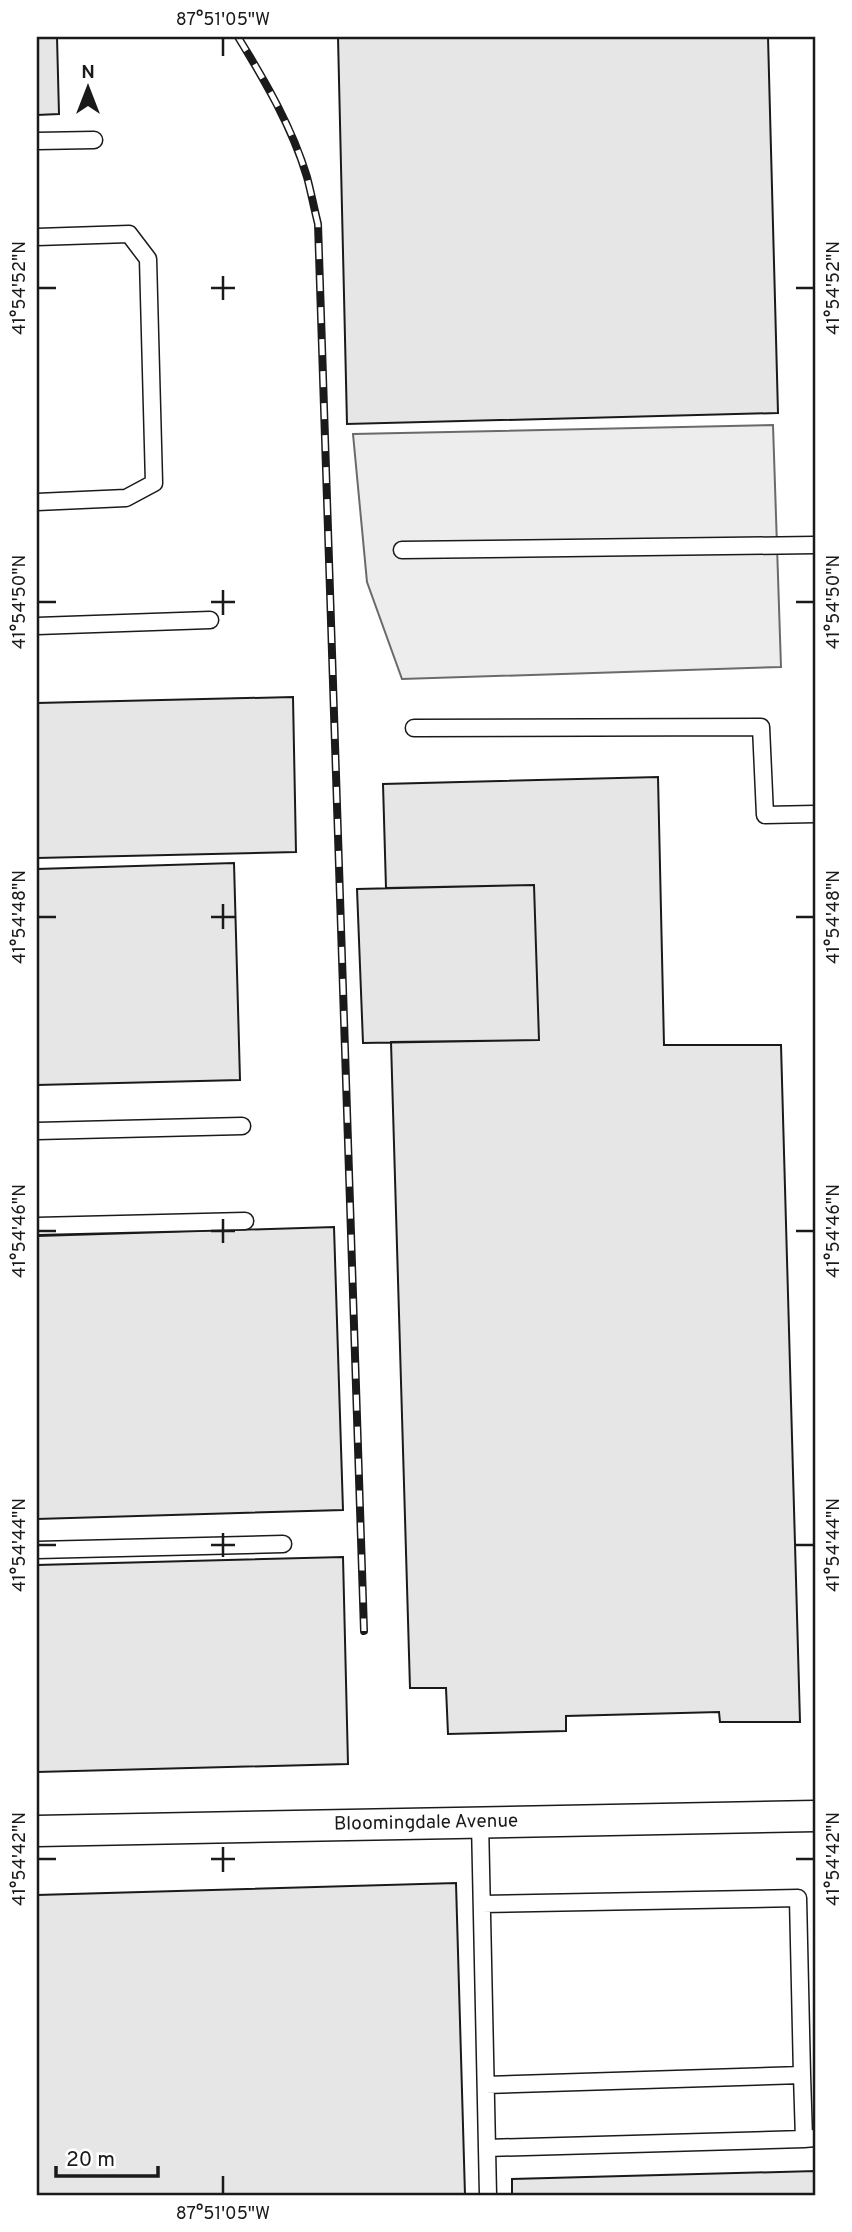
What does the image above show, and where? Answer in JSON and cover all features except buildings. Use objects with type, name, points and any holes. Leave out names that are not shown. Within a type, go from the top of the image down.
[{"type":"street","name":"Bloomingdale Avenue","points":[[37,1831],[815,1816]]},
{"type":"lane","points":[[37,141],[94,139]]},
{"type":"lane","points":[[37,237],[129,234],[148,260],[154,483],[126,498],[37,502]]},
{"type":"lane","points":[[402,550],[815,545]]},
{"type":"lane","points":[[37,626],[210,620]]},
{"type":"lane","points":[[414,728],[761,727],[765,815],[815,814]]},
{"type":"lane","points":[[37,1131],[242,1126]]},
{"type":"lane","points":[[37,1226],[245,1220]]},
{"type":"lane","points":[[37,1550],[283,1544]]},
{"type":"lane","points":[[480,1822],[488,2195]]},
{"type":"lane","points":[[481,1904],[798,1898],[802,2075],[810,2139],[487,2148]]},
{"type":"lane","points":[[486,2085],[802,2075]]},
{"type":"shaded area","points":[[773,425],[781,667],[402,679],[367,582],[353,434]]},
{"type":"railway","points":[[238,37],[268,87],[294,140],[307,177],[318,224],[364,1631]]}]
